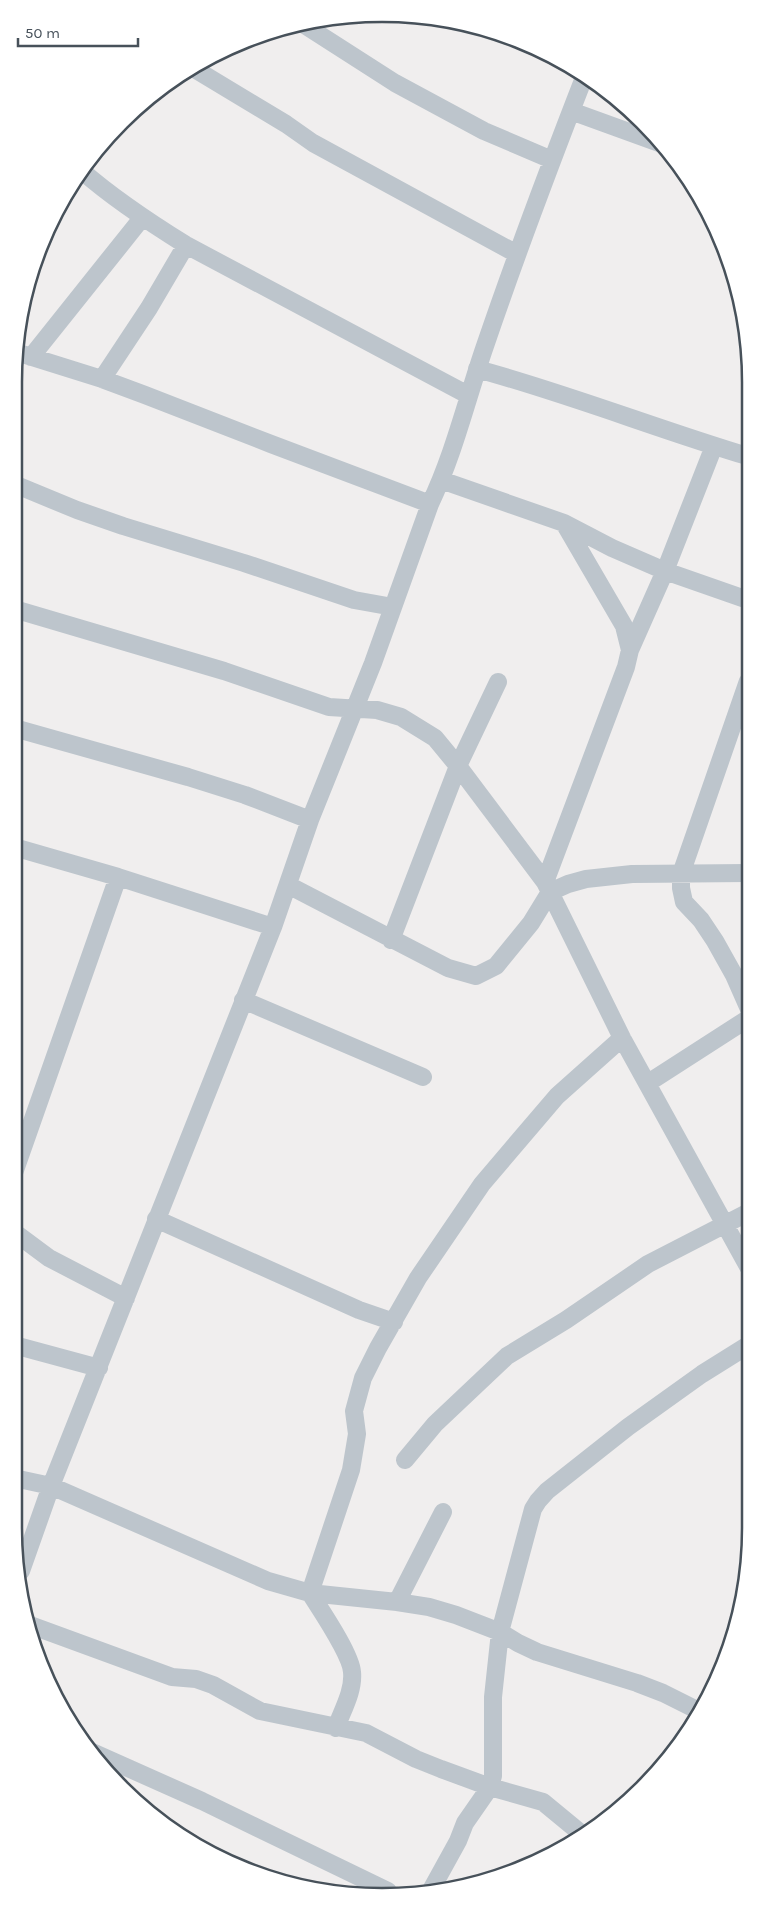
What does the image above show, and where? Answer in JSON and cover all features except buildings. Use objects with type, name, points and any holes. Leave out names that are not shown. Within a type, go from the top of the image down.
[{"type":"street","points":[[311,29],[395,83],[484,132],[552,160]]},
{"type":"street","points":[[200,72],[286,124],[313,143],[517,254]]},
{"type":"street","points":[[24,1562],[51,1486],[273,927],[310,820],[355,708],[430,504],[441,480],[468,395],[517,254],[582,83]]},
{"type":"street","points":[[571,110],[645,138]]},
{"type":"street","points":[[88,176],[142,218],[186,245],[468,395]]},
{"type":"street","points":[[142,218],[25,355],[102,379],[430,504]]},
{"type":"street","points":[[102,379],[149,308],[186,245]]},
{"type":"street","points":[[477,369],[558,392],[742,454]]},
{"type":"street","points":[[288,885],[448,968],[476,976],[496,966],[531,924],[547,887],[626,667],[630,650],[665,571],[714,446]]},
{"type":"street","points":[[441,480],[564,523],[612,548],[665,571],[742,598]]},
{"type":"street","points":[[22,487],[77,510],[123,526],[244,563],[346,598],[393,607]]},
{"type":"street","points":[[564,523],[624,626],[630,650]]},
{"type":"street","points":[[22,611],[224,671],[329,707],[377,710],[401,717],[435,738],[458,766],[547,887],[595,979],[622,1038],[742,1256]]},
{"type":"street","points":[[392,940],[458,766],[498,682]]},
{"type":"street","points":[[742,697],[681,874],[684,902],[701,920],[715,941],[742,993]]},
{"type":"street","points":[[22,730],[188,777],[310,820]]},
{"type":"street","points":[[22,849],[118,877],[273,927]]},
{"type":"street","points":[[547,887],[600,876],[742,873]]},
{"type":"street","points":[[22,1150],[118,877]]},
{"type":"street","points":[[243,1000],[423,1077]]},
{"type":"street","points":[[648,1083],[742,1023]]},
{"type":"street","points":[[336,1728],[351,1688],[352,1671],[335,1634],[310,1593],[351,1470],[357,1434],[354,1411],[363,1378],[418,1278],[482,1184],[557,1096],[622,1038]]},
{"type":"street","points":[[405,1460],[435,1424],[507,1356],[566,1320],[648,1264],[742,1215]]},
{"type":"street","points":[[156,1219],[359,1310],[394,1322]]},
{"type":"street","points":[[22,1238],[49,1258],[126,1298]]},
{"type":"street","points":[[22,1347],[99,1368]]},
{"type":"street","points":[[435,1883],[458,1841],[465,1823],[490,1787],[494,1770],[493,1688],[500,1632],[527,1528],[538,1501],[547,1491],[628,1427],[702,1374],[742,1349]]},
{"type":"street","points":[[22,1480],[51,1486],[268,1582],[310,1593],[398,1602],[429,1607],[456,1615],[500,1632],[537,1652],[637,1683],[693,1708]]},
{"type":"street","points":[[398,1602],[443,1512]]},
{"type":"street","points":[[37,1629],[172,1677],[196,1679],[213,1685],[260,1711],[366,1733],[416,1759],[490,1787],[543,1802],[577,1830]]},
{"type":"street","points":[[107,1758],[202,1801],[382,1888]]}]
